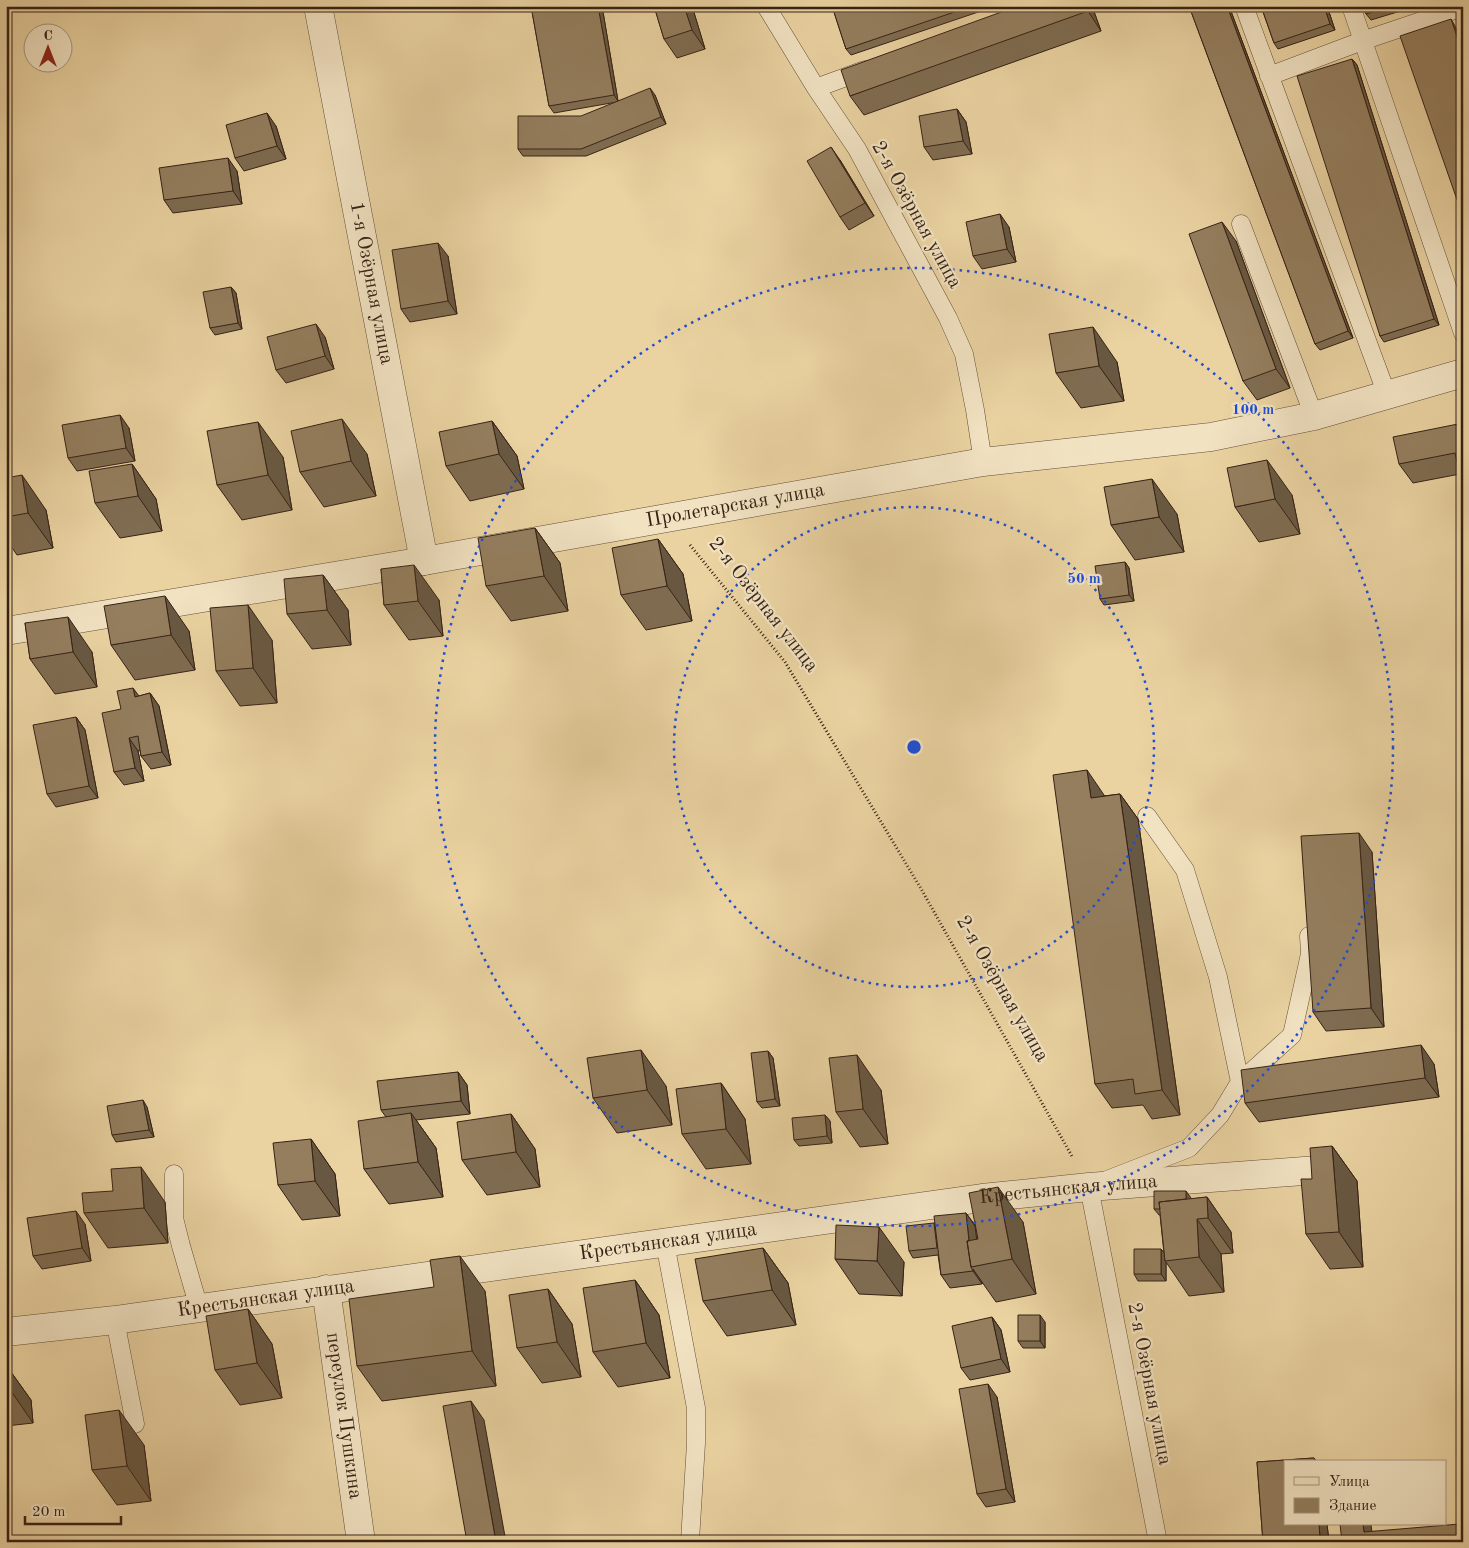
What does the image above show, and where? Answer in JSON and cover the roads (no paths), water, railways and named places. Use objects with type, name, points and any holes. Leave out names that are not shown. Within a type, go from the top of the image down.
[{"type":"street","name":"1-я Озёрная улица","points":[[318,6],[424,561]]},
{"type":"street","name":"Пролетарская улица","points":[[6,631],[424,561],[983,462],[1211,438],[1314,416],[1463,373]]},
{"type":"street","name":"Крестьянская улица","points":[[6,1332],[115,1320],[982,1198],[1089,1187],[1332,1169]]},
{"type":"street","name":"переулок Пушкина","points":[[326,1290],[361,1542]]},
{"type":"lane","name":"2-я Озёрная улица","points":[[766,6],[816,88],[857,149],[948,318],[964,354],[983,462]]},
{"type":"lane","points":[[1244,6],[1387,395]]},
{"type":"lane","points":[[1351,6],[1463,333]]},
{"type":"lane","points":[[1269,76],[1362,41],[1460,11]]},
{"type":"lane","points":[[816,88],[880,65]]},
{"type":"lane","points":[[1241,224],[1314,416]]},
{"type":"lane","points":[[1147,816],[1184,870],[1218,977],[1240,1082]]},
{"type":"lane","points":[[1089,1187],[1189,1148],[1220,1115],[1240,1082],[1292,1036],[1310,954],[1307,916]]},
{"type":"lane","points":[[1240,1082],[1268,1078]]},
{"type":"lane","points":[[174,1174],[174,1218],[199,1308]]},
{"type":"lane","name":"2-я Озёрная улица","points":[[1089,1187],[1158,1542]]},
{"type":"lane","points":[[665,1243],[696,1408],[696,1443],[690,1541]]},
{"type":"lane","points":[[115,1320],[135,1424]]}]
